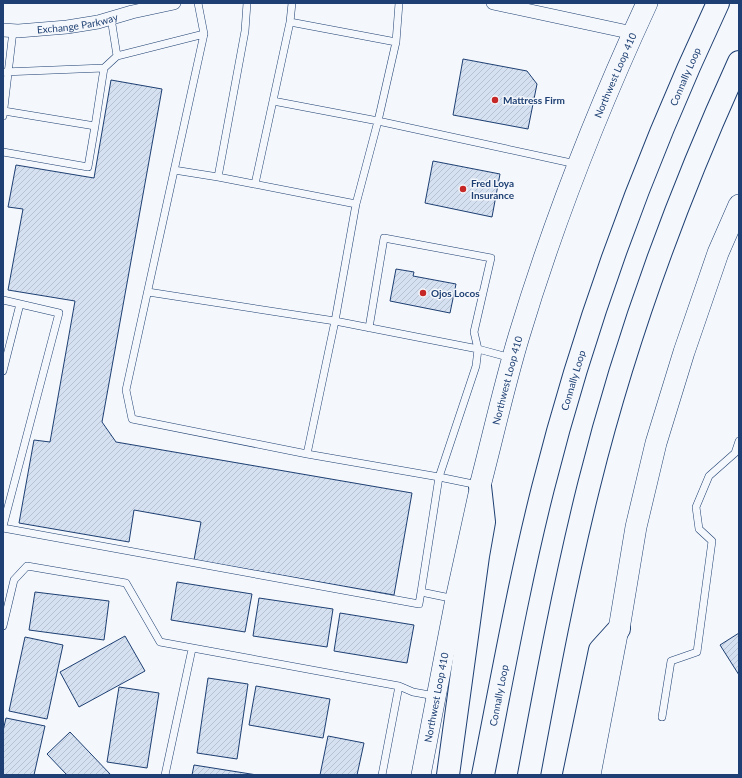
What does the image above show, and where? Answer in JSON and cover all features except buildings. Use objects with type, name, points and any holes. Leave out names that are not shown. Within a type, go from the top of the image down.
[{"type":"highway","name":"Connally Loop","points":[[483,775],[530,541],[544,482],[571,386],[601,291],[640,184],[681,85],[718,3]]},
{"type":"highway","points":[[528,775],[576,536],[612,400],[634,330],[670,228],[739,62]]},
{"type":"highway","points":[[448,775],[484,522],[480,486]]},
{"type":"highway","points":[[574,775],[600,650],[619,629]]},
{"type":"main road","name":"Northwest Loop 410","points":[[421,775],[455,599],[480,486],[513,359],[544,260],[579,165],[633,33],[647,3]]},
{"type":"main road","points":[[591,775],[619,629],[636,527],[656,443],[684,352],[718,253],[739,205]]},
{"type":"street","name":"Exchange Parkway","points":[[8,30],[60,28],[98,22],[147,6],[174,3]]},
{"type":"street","points":[[492,3],[540,10],[633,33]]},
{"type":"lane","points":[[198,3],[204,34],[126,390],[132,419],[307,454],[439,477],[480,486]]},
{"type":"lane","points":[[218,177],[245,31],[247,3]]},
{"type":"lane","points":[[255,184],[290,22],[292,3]]},
{"type":"lane","points":[[307,454],[335,322],[356,204],[378,121],[396,42],[399,3]]},
{"type":"lane","points":[[111,18],[117,56]]},
{"type":"lane","points":[[290,22],[396,42]]},
{"type":"lane","points":[[8,30],[3,113],[95,126]]},
{"type":"lane","points":[[3,152],[88,168],[104,68],[117,56],[204,34]]},
{"type":"lane","points":[[6,72],[104,68]]},
{"type":"lane","points":[[273,101],[378,121],[579,165]]},
{"type":"lane","points":[[174,170],[356,204]]},
{"type":"lane","points":[[3,300],[59,313],[3,527],[419,604],[439,477],[476,366],[478,349],[474,332],[491,258],[384,238],[370,328]]},
{"type":"lane","points":[[148,292],[370,328],[478,349],[513,359]]},
{"type":"lane","points":[[3,372],[20,304]]},
{"type":"lane","points":[[662,717],[671,661],[697,652],[712,541],[699,529],[696,507],[709,476],[735,453],[739,442]]},
{"type":"lane","points":[[3,626],[14,580],[27,566],[126,583],[160,642],[399,686],[413,692],[436,697]]},
{"type":"lane","points":[[421,592],[455,599]]},
{"type":"lane","points":[[166,775],[192,649]]},
{"type":"lane","points":[[382,775],[399,686]]},
{"type":"place","name":"Mattress Firm","points":[[495,100]]},
{"type":"place","name":"Fred Loya Insurance","points":[[463,189]]},
{"type":"place","name":"Ojos Locos","points":[[423,293]]}]
